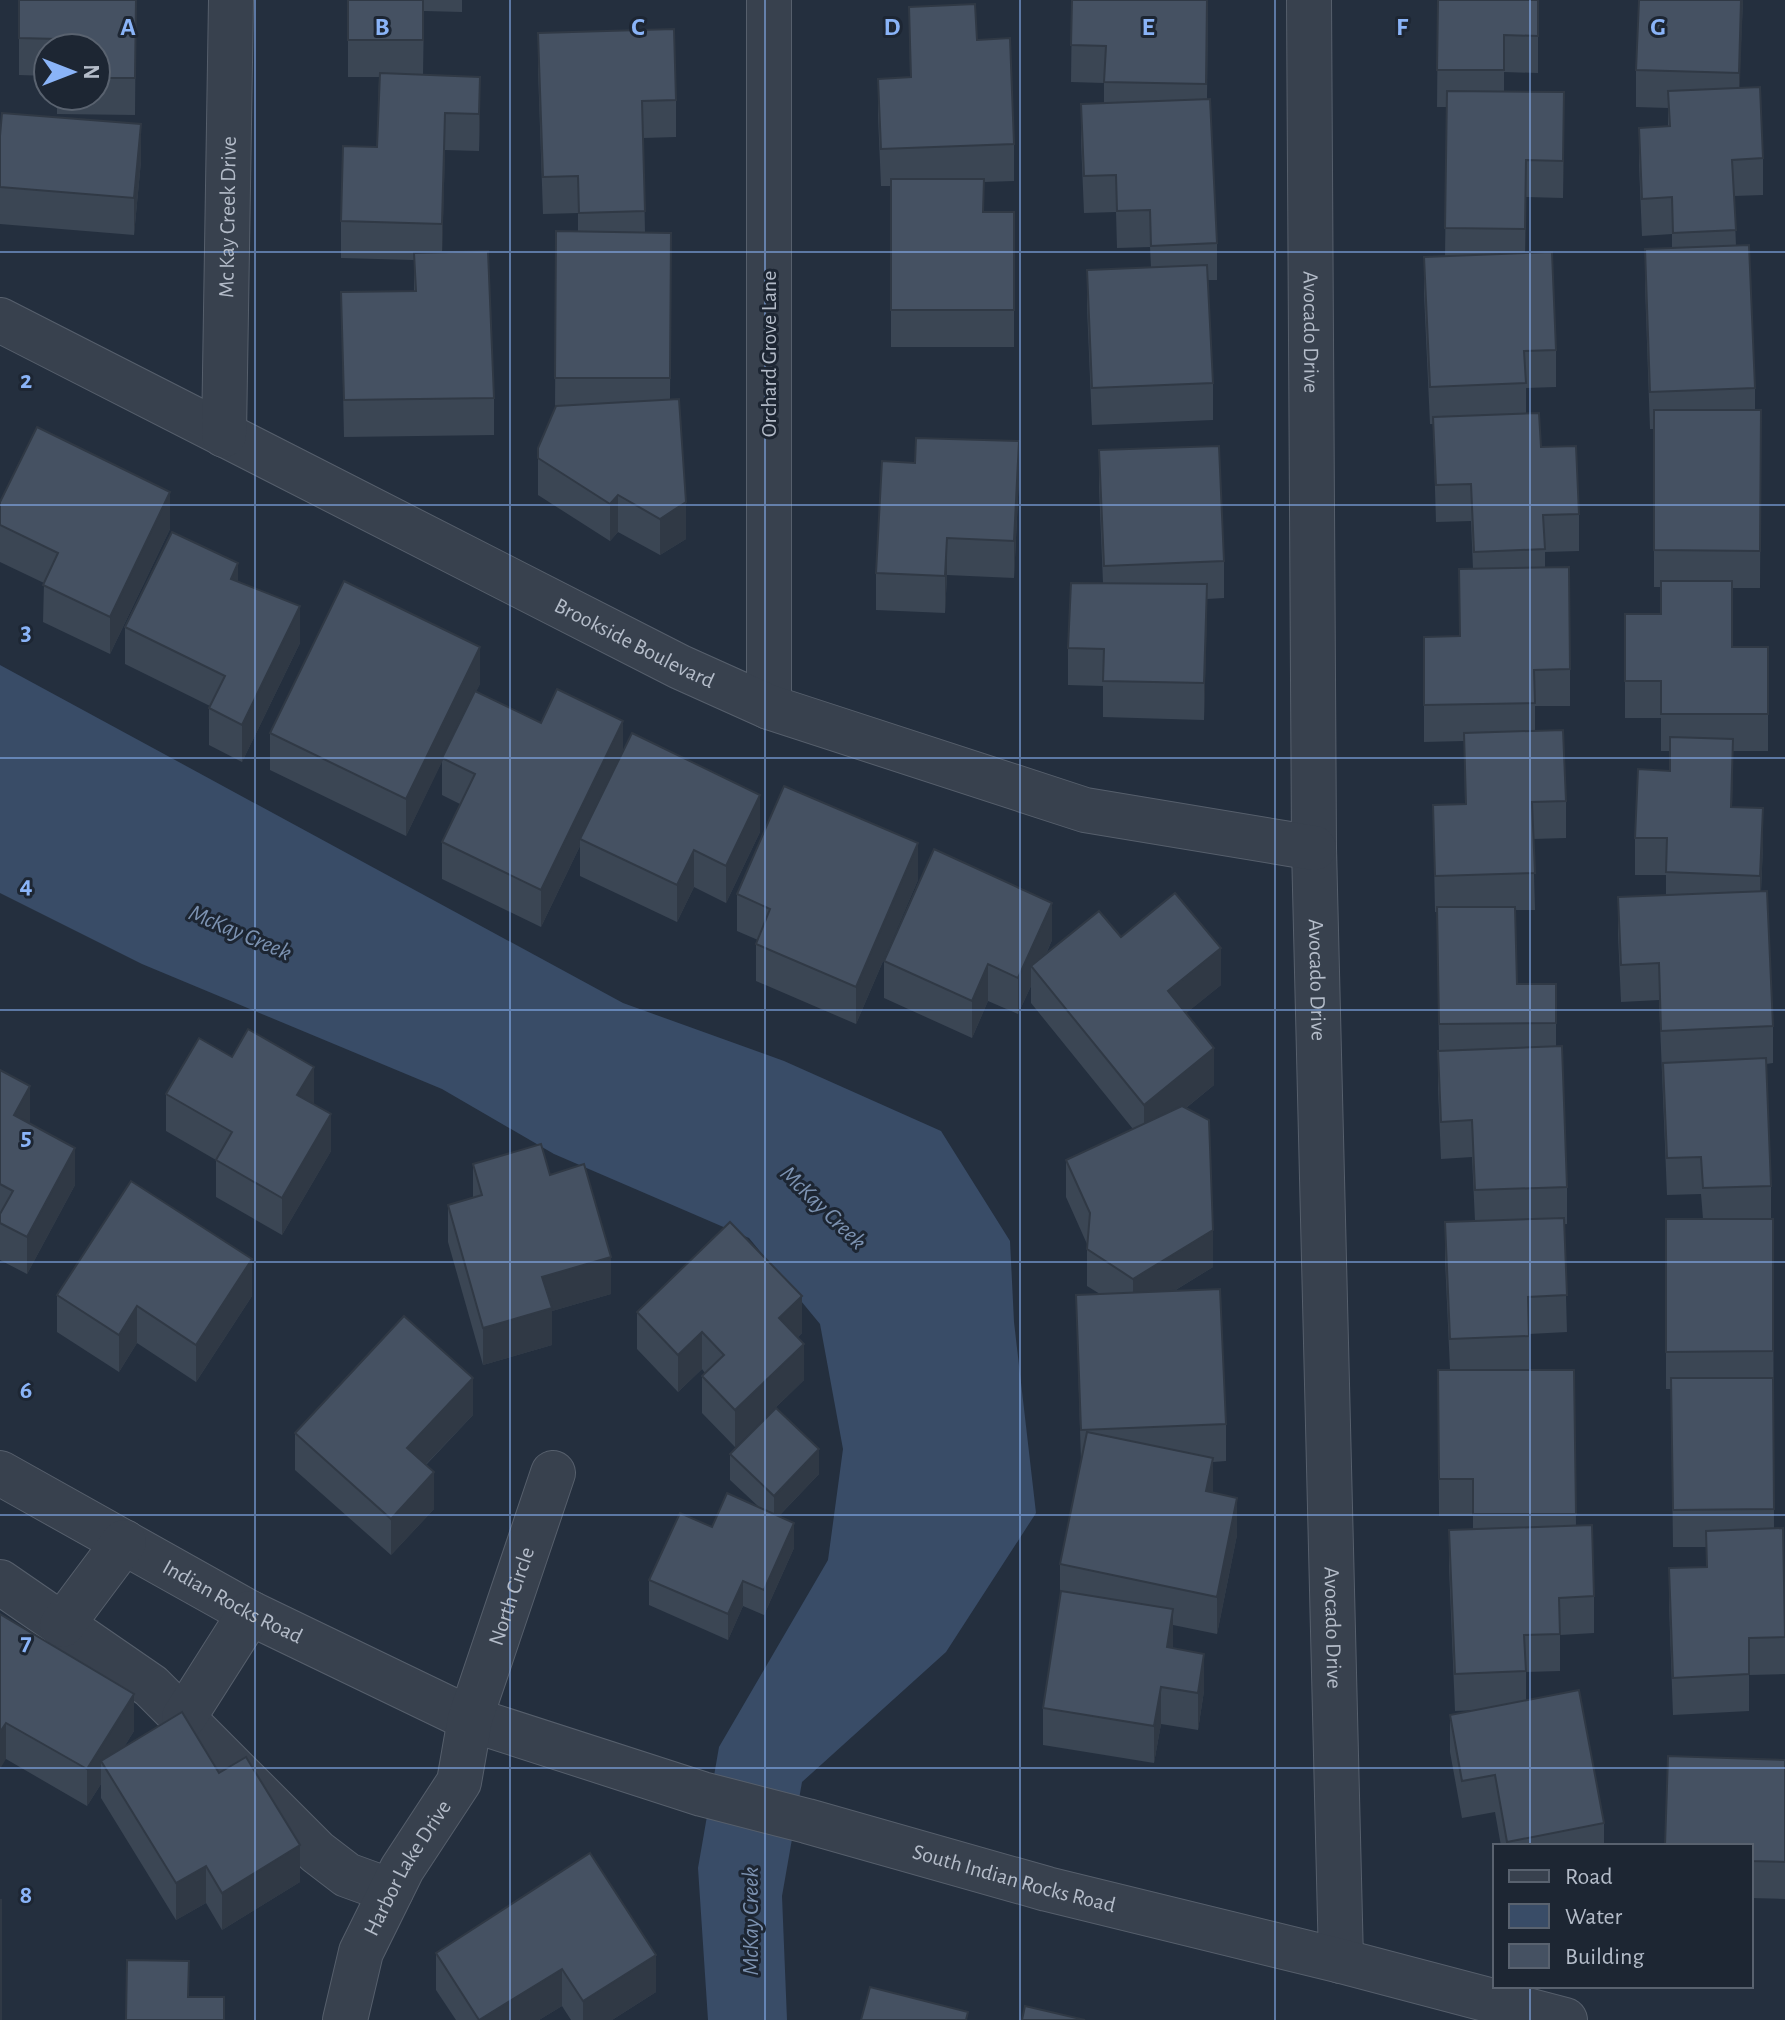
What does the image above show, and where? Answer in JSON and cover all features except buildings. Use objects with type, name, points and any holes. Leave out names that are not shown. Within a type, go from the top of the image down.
[{"type":"street","name":"Mc Kay Creek Drive","points":[[224,435],[231,0]]},
{"type":"street","name":"Orchard Grove Lane","points":[[769,0],[769,707]]},
{"type":"street","name":"Avocado Drive","points":[[1309,0],[1314,848],[1341,1961]]},
{"type":"street","name":"Brookside Boulevard","points":[[0,320],[680,667],[769,707],[1085,810],[1314,848]]},
{"type":"street","name":"Indian Rocks Road","points":[[0,1473],[250,1613],[470,1719]]},
{"type":"street","name":"North Circle","points":[[470,1719],[553,1473]]},
{"type":"street","points":[[62,1625],[124,1542]]},
{"type":"street","points":[[0,1582],[151,1686],[317,1852],[347,1875],[391,1891]]},
{"type":"street","points":[[184,1717],[250,1613]]},
{"type":"street","name":"South Indian Rocks Road","points":[[470,1719],[702,1794],[1047,1889],[1565,2020]]},
{"type":"street","name":"Harbor Lake Drive","points":[[345,2020],[361,1952],[402,1869],[459,1782],[470,1719]]},
{"type":"water","name":"McKay Creek","points":[[0,665],[623,1003],[784,1061],[941,1131],[1010,1241],[1014,1322],[1036,1513],[946,1652],[802,1782],[782,1896],[787,2020],[708,2020],[698,1868],[719,1747],[828,1560],[843,1449],[820,1324],[749,1238],[554,1154],[442,1089],[142,964],[0,893]]}]
